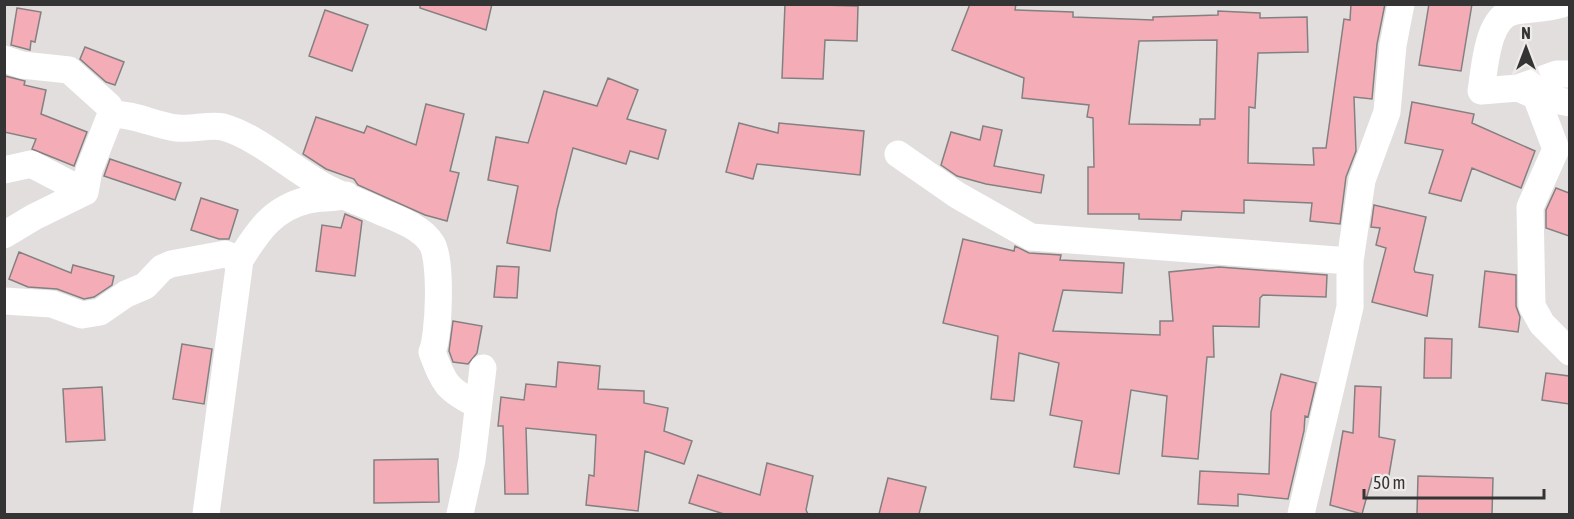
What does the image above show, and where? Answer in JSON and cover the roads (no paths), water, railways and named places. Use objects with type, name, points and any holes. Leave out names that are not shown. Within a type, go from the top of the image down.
[{"type":"street","points":[[1301,514],[1350,307],[1350,261],[1362,180],[1387,112],[1393,45],[1401,4]]},
{"type":"street","points":[[1562,4],[1546,9],[1513,11],[1492,27],[1481,90],[1527,92],[1569,103]]},
{"type":"street","points":[[4,59],[22,64],[69,70],[109,106],[111,114],[89,170],[85,192]]},
{"type":"street","points":[[1527,92],[1557,74],[1569,74]]},
{"type":"street","points":[[1527,92],[1556,149],[1530,207],[1532,306],[1542,324],[1569,352]]},
{"type":"street","points":[[111,114],[129,114],[177,128],[221,127],[247,138],[328,189],[405,222],[433,245],[439,281],[439,302],[435,323],[436,343],[432,352],[443,380],[455,394],[478,405]]},
{"type":"street","points":[[898,154],[957,195],[1031,237],[1350,261]]},
{"type":"street","points":[[4,170],[31,164],[85,192]]},
{"type":"street","points":[[4,235],[34,217],[85,192]]},
{"type":"street","points":[[206,514],[240,260],[262,225],[278,212],[311,200],[346,195]]},
{"type":"street","points":[[4,301],[52,304],[82,315],[100,312],[126,294],[145,286],[162,268],[171,264],[225,254],[240,260]]},
{"type":"street","points":[[460,514],[472,460],[483,368]]}]
